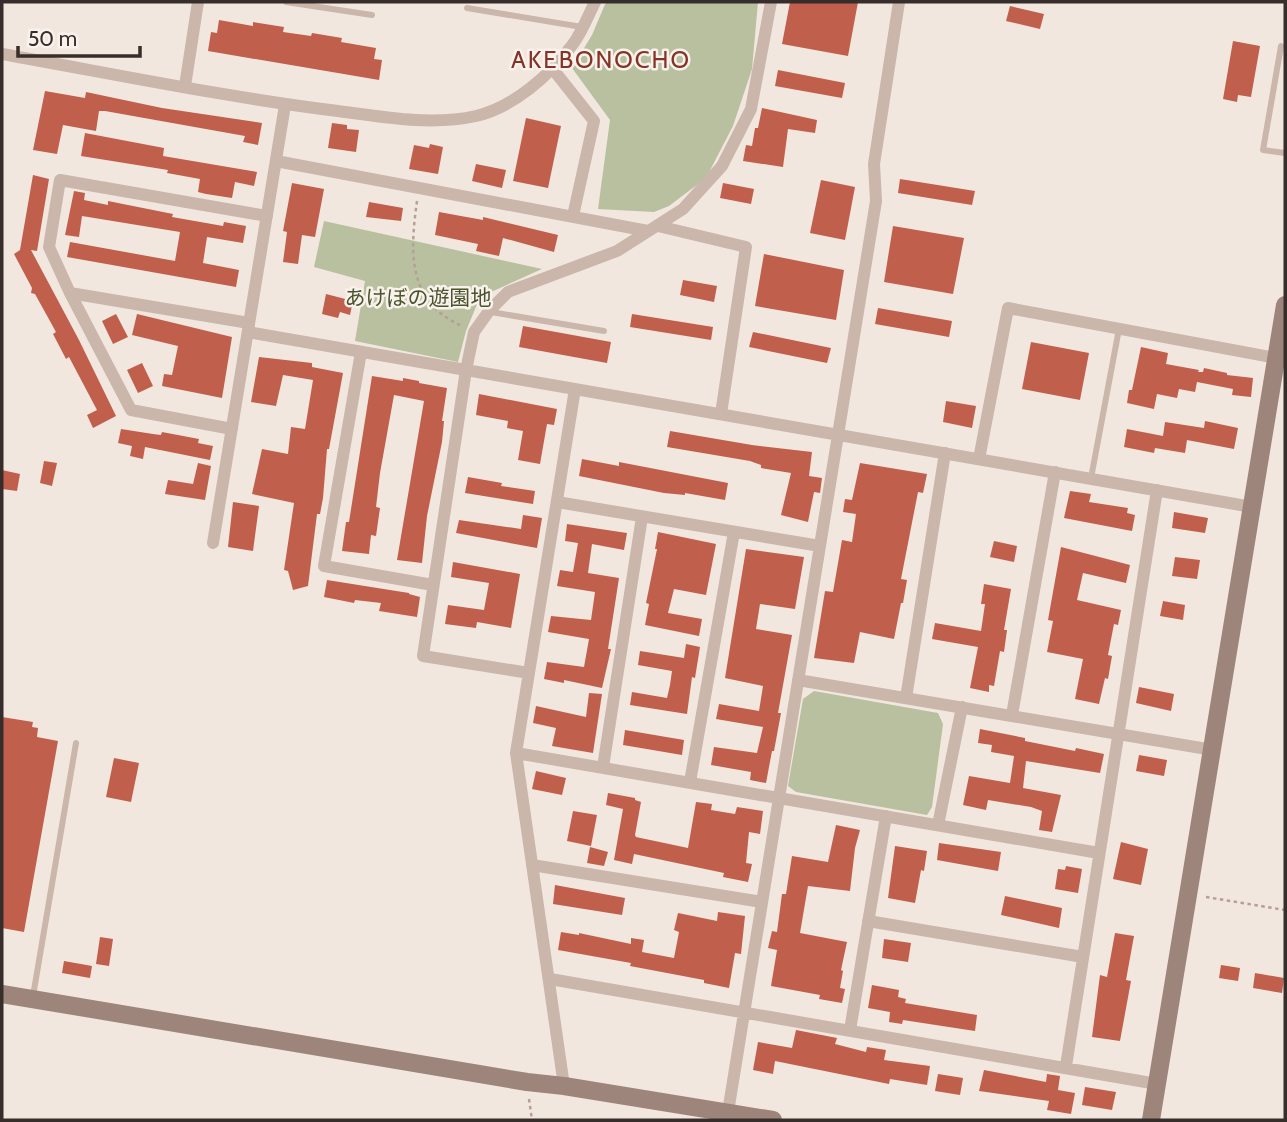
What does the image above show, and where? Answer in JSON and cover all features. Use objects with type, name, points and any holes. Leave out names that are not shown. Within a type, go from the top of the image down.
[{"type":"street","points":[[185,86],[198,2]]},
{"type":"street","points":[[2,54],[285,104],[407,120],[452,119],[477,116],[512,100],[552,68],[574,43],[595,2]]},
{"type":"street","points":[[529,673],[423,656],[474,332],[489,311],[508,292],[617,251],[691,201],[722,166],[751,109],[771,2]]},
{"type":"street","points":[[727,1112],[876,201],[874,164],[899,2]]},
{"type":"street","points":[[552,68],[594,121],[573,216]]},
{"type":"street","points":[[213,543],[285,104]]},
{"type":"street","points":[[276,161],[746,247],[721,414]]},
{"type":"street","points":[[232,429],[131,410],[49,247],[60,180],[267,216]]},
{"type":"street","points":[[70,293],[361,352],[1252,507]]},
{"type":"street","points":[[1151,1120],[1285,305]]},
{"type":"street","points":[[979,459],[1008,309],[1276,358]]},
{"type":"street","points":[[361,352],[324,566],[433,585]]},
{"type":"street","points":[[564,1086],[516,753],[575,389]]},
{"type":"street","points":[[906,698],[945,453]]},
{"type":"street","points":[[1012,715],[1055,472]]},
{"type":"street","points":[[1066,1066],[1157,490]]},
{"type":"street","points":[[556,502],[820,547]]},
{"type":"street","points":[[603,767],[642,517]]},
{"type":"street","points":[[690,782],[734,532]]},
{"type":"street","points":[[798,680],[1213,750]]},
{"type":"street","points":[[938,825],[962,707]]},
{"type":"street","points":[[516,753],[1099,853]]},
{"type":"street","points":[[850,1030],[886,816]]},
{"type":"street","points":[[532,865],[762,902]]},
{"type":"street","points":[[869,921],[1083,957]]},
{"type":"street","points":[[550,979],[1066,1066],[1157,1084]]},
{"type":"street","points":[[2,994],[527,1082],[773,1120]]},
{"type":"lane","points":[[286,2],[372,15]]},
{"type":"lane","points":[[467,8],[582,27]]},
{"type":"lane","points":[[1281,46],[1263,150],[1285,153]]},
{"type":"lane","points":[[489,311],[604,331]]},
{"type":"lane","points":[[1091,479],[1119,329]]},
{"type":"lane","points":[[33,999],[76,743]]},
{"type":"path","points":[[419,188],[412,261],[416,279],[428,299],[445,318],[474,332]]},
{"type":"path","points":[[1189,894],[1285,910]]},
{"type":"path","points":[[527,1082],[532,1120]]},
{"type":"green space","points":[[606,2],[758,2],[752,69],[733,126],[706,178],[669,206],[654,212],[598,209],[610,120],[572,68],[592,35]]},
{"type":"green space","name":"あけぼの遊園地","points":[[324,221],[542,269],[480,297],[466,331],[458,362],[355,341],[365,281],[314,267]]},
{"type":"green space","points":[[814,691],[938,713],[943,724],[932,807],[927,815],[796,792],[788,786],[803,699]]},
{"type":"building","points":[[790,2],[858,2],[848,56],[782,44]]},
{"type":"building","points":[[1010,6],[1044,14],[1040,29],[1006,21]]},
{"type":"building","points":[[219,20],[253,26],[253,22],[284,27],[283,32],[342,38],[341,42],[376,48],[374,59],[382,60],[379,80],[208,51],[211,32],[217,33]]},
{"type":"building","points":[[1233,41],[1260,46],[1251,97],[1238,95],[1237,102],[1223,99]]},
{"type":"building","points":[[778,70],[845,83],[842,98],[775,86]]},
{"type":"building","points":[[45,91],[85,98],[86,92],[162,108],[262,123],[258,145],[243,142],[245,136],[99,111],[96,131],[63,125],[57,154],[33,150]]},
{"type":"building","points":[[762,108],[817,120],[815,133],[788,129],[783,167],[743,161],[746,145],[752,146]]},
{"type":"building","points":[[526,118],[561,126],[548,188],[513,181]]},
{"type":"building","points":[[332,123],[359,130],[356,152],[328,148]]},
{"type":"building","points":[[85,133],[164,148],[163,156],[257,172],[254,186],[235,182],[232,198],[206,194],[198,192],[200,179],[167,173],[168,170],[81,156]]},
{"type":"building","points":[[430,144],[443,147],[438,174],[409,169],[414,145],[429,148]]},
{"type":"building","points":[[476,164],[506,170],[502,188],[472,181]]},
{"type":"building","points":[[33,175],[49,179],[37,251],[31,250],[116,416],[93,428],[87,415],[97,410],[69,357],[66,359],[53,334],[56,332],[35,294],[31,293],[32,288],[14,254],[20,250]]},
{"type":"building","points":[[900,179],[975,191],[972,205],[898,193]]},
{"type":"building","points":[[821,180],[855,187],[845,240],[810,233]]},
{"type":"building","points":[[292,183],[324,189],[315,237],[302,235],[298,264],[283,262],[287,232],[283,231]]},
{"type":"building","points":[[723,183],[754,189],[751,204],[720,198]]},
{"type":"building","points":[[74,191],[85,193],[84,200],[108,205],[108,201],[173,214],[172,217],[223,226],[224,222],[246,226],[243,243],[207,237],[203,263],[239,270],[236,287],[67,257],[70,242],[175,261],[180,232],[82,216],[79,237],[65,235]]},
{"type":"building","points":[[369,202],[403,208],[401,221],[366,217]]},
{"type":"building","points":[[439,212],[483,220],[483,217],[558,235],[554,252],[503,238],[499,256],[476,251],[478,244],[435,235]]},
{"type":"building","points":[[893,226],[964,238],[953,294],[884,282]]},
{"type":"building","points":[[764,254],[844,270],[836,320],[755,306]]},
{"type":"building","points":[[683,280],[717,286],[714,302],[680,295]]},
{"type":"building","points":[[326,294],[353,301],[350,315],[340,312],[338,318],[322,314]]},
{"type":"building","points":[[878,308],[952,321],[949,337],[875,324]]},
{"type":"building","points":[[116,314],[128,337],[113,344],[102,321]]},
{"type":"building","points":[[137,314],[232,337],[222,398],[162,386],[164,374],[172,375],[178,346],[132,335]]},
{"type":"building","points":[[632,314],[713,327],[711,340],[630,327]]},
{"type":"building","points":[[523,326],[611,342],[607,363],[519,347]]},
{"type":"building","points":[[753,332],[831,348],[827,363],[749,347]]},
{"type":"building","points":[[1031,342],[1089,353],[1080,400],[1022,389]]},
{"type":"building","points":[[1141,347],[1168,353],[1166,364],[1199,370],[1198,372],[1203,372],[1204,368],[1227,375],[1253,378],[1251,397],[1232,395],[1233,389],[1197,382],[1195,392],[1179,389],[1177,398],[1157,394],[1154,409],[1127,403]]},
{"type":"building","points":[[259,357],[312,363],[312,367],[343,373],[327,449],[323,498],[320,514],[317,514],[308,586],[293,590],[288,571],[284,570],[294,503],[252,494],[262,449],[288,454],[291,427],[305,429],[313,380],[283,375],[276,406],[251,402]]},
{"type":"building","points":[[142,363],[153,386],[138,393],[127,370]]},
{"type":"building","points":[[372,376],[403,381],[403,378],[447,388],[442,442],[427,516],[422,563],[397,560],[424,401],[394,395],[380,473],[376,507],[380,508],[376,536],[371,535],[369,554],[342,551]]},
{"type":"building","points":[[479,394],[557,409],[554,425],[547,424],[540,464],[518,460],[523,431],[507,428],[508,421],[476,415]]},
{"type":"building","points":[[946,401],[976,406],[972,428],[943,422]]},
{"type":"building","points":[[1205,421],[1238,428],[1234,449],[1187,440],[1185,453],[1155,448],[1154,453],[1124,447],[1127,429],[1163,436],[1165,422],[1204,428]]},
{"type":"building","points":[[121,429],[161,435],[162,432],[199,439],[198,443],[213,446],[210,460],[145,447],[143,459],[130,456],[132,446],[118,443]]},
{"type":"building","points":[[670,431],[812,452],[809,476],[822,478],[820,493],[814,492],[808,522],[781,515],[791,473],[761,468],[761,465],[750,461],[667,447]]},
{"type":"building","points":[[582,459],[619,466],[619,462],[728,483],[725,500],[685,493],[664,493],[579,476]]},
{"type":"building","points":[[44,461],[57,463],[52,486],[40,483]]},
{"type":"building","points":[[198,463],[211,466],[205,500],[165,494],[168,480],[193,484]]},
{"type":"building","points":[[860,463],[927,474],[923,493],[918,492],[901,579],[907,580],[903,603],[894,639],[860,632],[854,663],[814,658],[825,591],[833,592],[842,540],[852,542],[856,514],[843,512],[845,499],[852,500]]},
{"type":"building","points":[[2,470],[20,474],[17,491],[2,489]]},
{"type":"building","points":[[468,477],[535,491],[533,504],[465,493]]},
{"type":"building","points":[[1070,491],[1091,494],[1089,502],[1128,508],[1127,513],[1135,515],[1132,531],[1064,518]]},
{"type":"building","points":[[233,502],[259,506],[253,551],[228,547]]},
{"type":"building","points":[[1174,512],[1208,518],[1205,533],[1172,528]]},
{"type":"building","points":[[523,515],[542,518],[537,548],[456,533],[459,520],[521,529]]},
{"type":"building","points":[[567,524],[627,533],[624,550],[592,544],[588,573],[619,578],[608,649],[611,649],[602,688],[544,679],[547,662],[584,667],[589,639],[548,632],[551,616],[591,620],[595,592],[557,586],[560,570],[573,572],[578,543],[565,541]]},
{"type":"building","points":[[658,532],[716,544],[706,595],[674,589],[668,613],[702,619],[699,636],[645,625]]},
{"type":"building","points":[[994,541],[1017,546],[1014,562],[990,557]]},
{"type":"building","points":[[1061,547],[1130,565],[1126,583],[1083,573],[1077,600],[1121,610],[1118,625],[1114,624],[1108,655],[1112,656],[1108,679],[1105,678],[1099,704],[1075,699],[1083,659],[1047,652],[1053,621],[1048,620]]},
{"type":"building","points":[[746,549],[804,557],[795,609],[760,604],[756,629],[792,635],[778,713],[781,713],[766,783],[750,780],[751,772],[711,765],[714,747],[757,753],[763,727],[716,719],[719,704],[759,711],[763,686],[725,678]]},
{"type":"building","points":[[1175,557],[1200,560],[1197,579],[1172,576]]},
{"type":"building","points":[[453,562],[520,574],[511,628],[477,622],[476,628],[445,624],[448,605],[484,610],[489,583],[451,577]]},
{"type":"building","points":[[327,580],[420,597],[417,617],[379,611],[381,603],[355,600],[354,603],[324,597]]},
{"type":"building","points":[[984,584],[1011,589],[1004,630],[1007,630],[1004,652],[1000,651],[994,686],[989,685],[989,692],[970,688],[978,647],[932,639],[935,623],[981,631],[985,604],[981,604]]},
{"type":"building","points":[[1163,601],[1185,605],[1183,620],[1160,616]]},
{"type":"building","points":[[686,644],[700,647],[695,678],[692,677],[687,714],[630,705],[632,692],[667,698],[670,685],[672,671],[638,665],[640,651],[684,658]]},
{"type":"building","points":[[1139,687],[1174,694],[1171,711],[1136,703]]},
{"type":"building","points":[[589,693],[602,694],[593,753],[552,746],[556,728],[533,723],[536,706],[586,717]]},
{"type":"building","points":[[2,717],[33,722],[32,727],[38,728],[37,737],[58,741],[24,932],[2,928]]},
{"type":"building","points":[[980,729],[1025,738],[1025,741],[1104,754],[1100,773],[1026,761],[1023,788],[1061,795],[1052,832],[1039,830],[1042,811],[1031,807],[988,800],[986,810],[963,805],[969,776],[1010,783],[1014,756],[991,752],[992,745],[978,743]]},
{"type":"building","points":[[625,730],[684,740],[682,755],[623,745]]},
{"type":"building","points":[[1139,755],[1167,760],[1164,776],[1136,771]]},
{"type":"building","points":[[114,758],[139,763],[131,802],[106,797]]},
{"type":"building","points":[[536,771],[566,778],[562,795],[532,789]]},
{"type":"building","points":[[608,793],[635,798],[641,802],[636,837],[688,848],[696,802],[712,804],[711,810],[735,814],[737,807],[763,811],[760,834],[749,832],[746,863],[752,864],[748,882],[723,877],[724,873],[634,854],[632,864],[614,860],[623,809],[606,805]]},
{"type":"building","points":[[573,811],[597,815],[591,846],[567,841]]},
{"type":"building","points":[[836,825],[860,830],[850,891],[808,886],[800,933],[847,942],[841,970],[840,988],[845,989],[842,1003],[819,999],[820,995],[771,986],[777,950],[768,948],[772,931],[777,932],[782,894],[786,894],[792,856],[828,862]]},
{"type":"building","points":[[1121,842],[1148,849],[1141,885],[1113,879]]},
{"type":"building","points":[[939,843],[1001,852],[998,871],[937,860]]},
{"type":"building","points":[[895,846],[927,851],[915,903],[888,898]]},
{"type":"building","points":[[590,847],[608,852],[604,866],[587,863]]},
{"type":"building","points":[[1066,866],[1082,869],[1078,893],[1055,889],[1058,869],[1065,870]]},
{"type":"building","points":[[555,885],[625,898],[622,915],[553,904]]},
{"type":"building","points":[[1005,896],[1062,908],[1059,928],[1001,915]]},
{"type":"building","points":[[718,912],[745,916],[741,954],[735,953],[729,988],[704,983],[704,980],[630,966],[631,963],[558,950],[561,932],[579,933],[631,944],[631,938],[644,940],[642,952],[674,958],[679,932],[674,930],[678,913],[717,921]]},
{"type":"building","points":[[1115,933],[1134,936],[1126,980],[1131,981],[1120,1041],[1092,1037],[1100,975],[1107,977]]},
{"type":"building","points":[[100,937],[113,939],[109,966],[96,964]]},
{"type":"building","points":[[884,939],[911,943],[908,962],[882,958]]},
{"type":"building","points":[[64,961],[92,966],[90,978],[62,973]]},
{"type":"building","points":[[1221,965],[1240,968],[1238,981],[1219,978]]},
{"type":"building","points":[[1255,973],[1284,978],[1282,993],[1253,988]]},
{"type":"building","points":[[872,985],[899,990],[898,997],[906,999],[905,1003],[977,1015],[975,1031],[903,1020],[902,1024],[889,1022],[890,1012],[868,1008]]},
{"type":"building","points":[[796,1030],[837,1038],[835,1044],[866,1052],[867,1047],[886,1050],[884,1060],[930,1066],[927,1085],[890,1079],[889,1084],[775,1061],[773,1074],[753,1070],[758,1042],[792,1048]]},
{"type":"building","points":[[984,1070],[1046,1082],[1047,1074],[1060,1076],[1058,1090],[1075,1093],[1071,1114],[1047,1110],[1049,1101],[979,1091]]},
{"type":"building","points":[[938,1074],[963,1078],[960,1095],[935,1091]]},
{"type":"building","points":[[1085,1087],[1116,1092],[1112,1110],[1082,1105]]},
{"type":"district","name":"AKEBONOCHO","points":[[601,59]]}]
